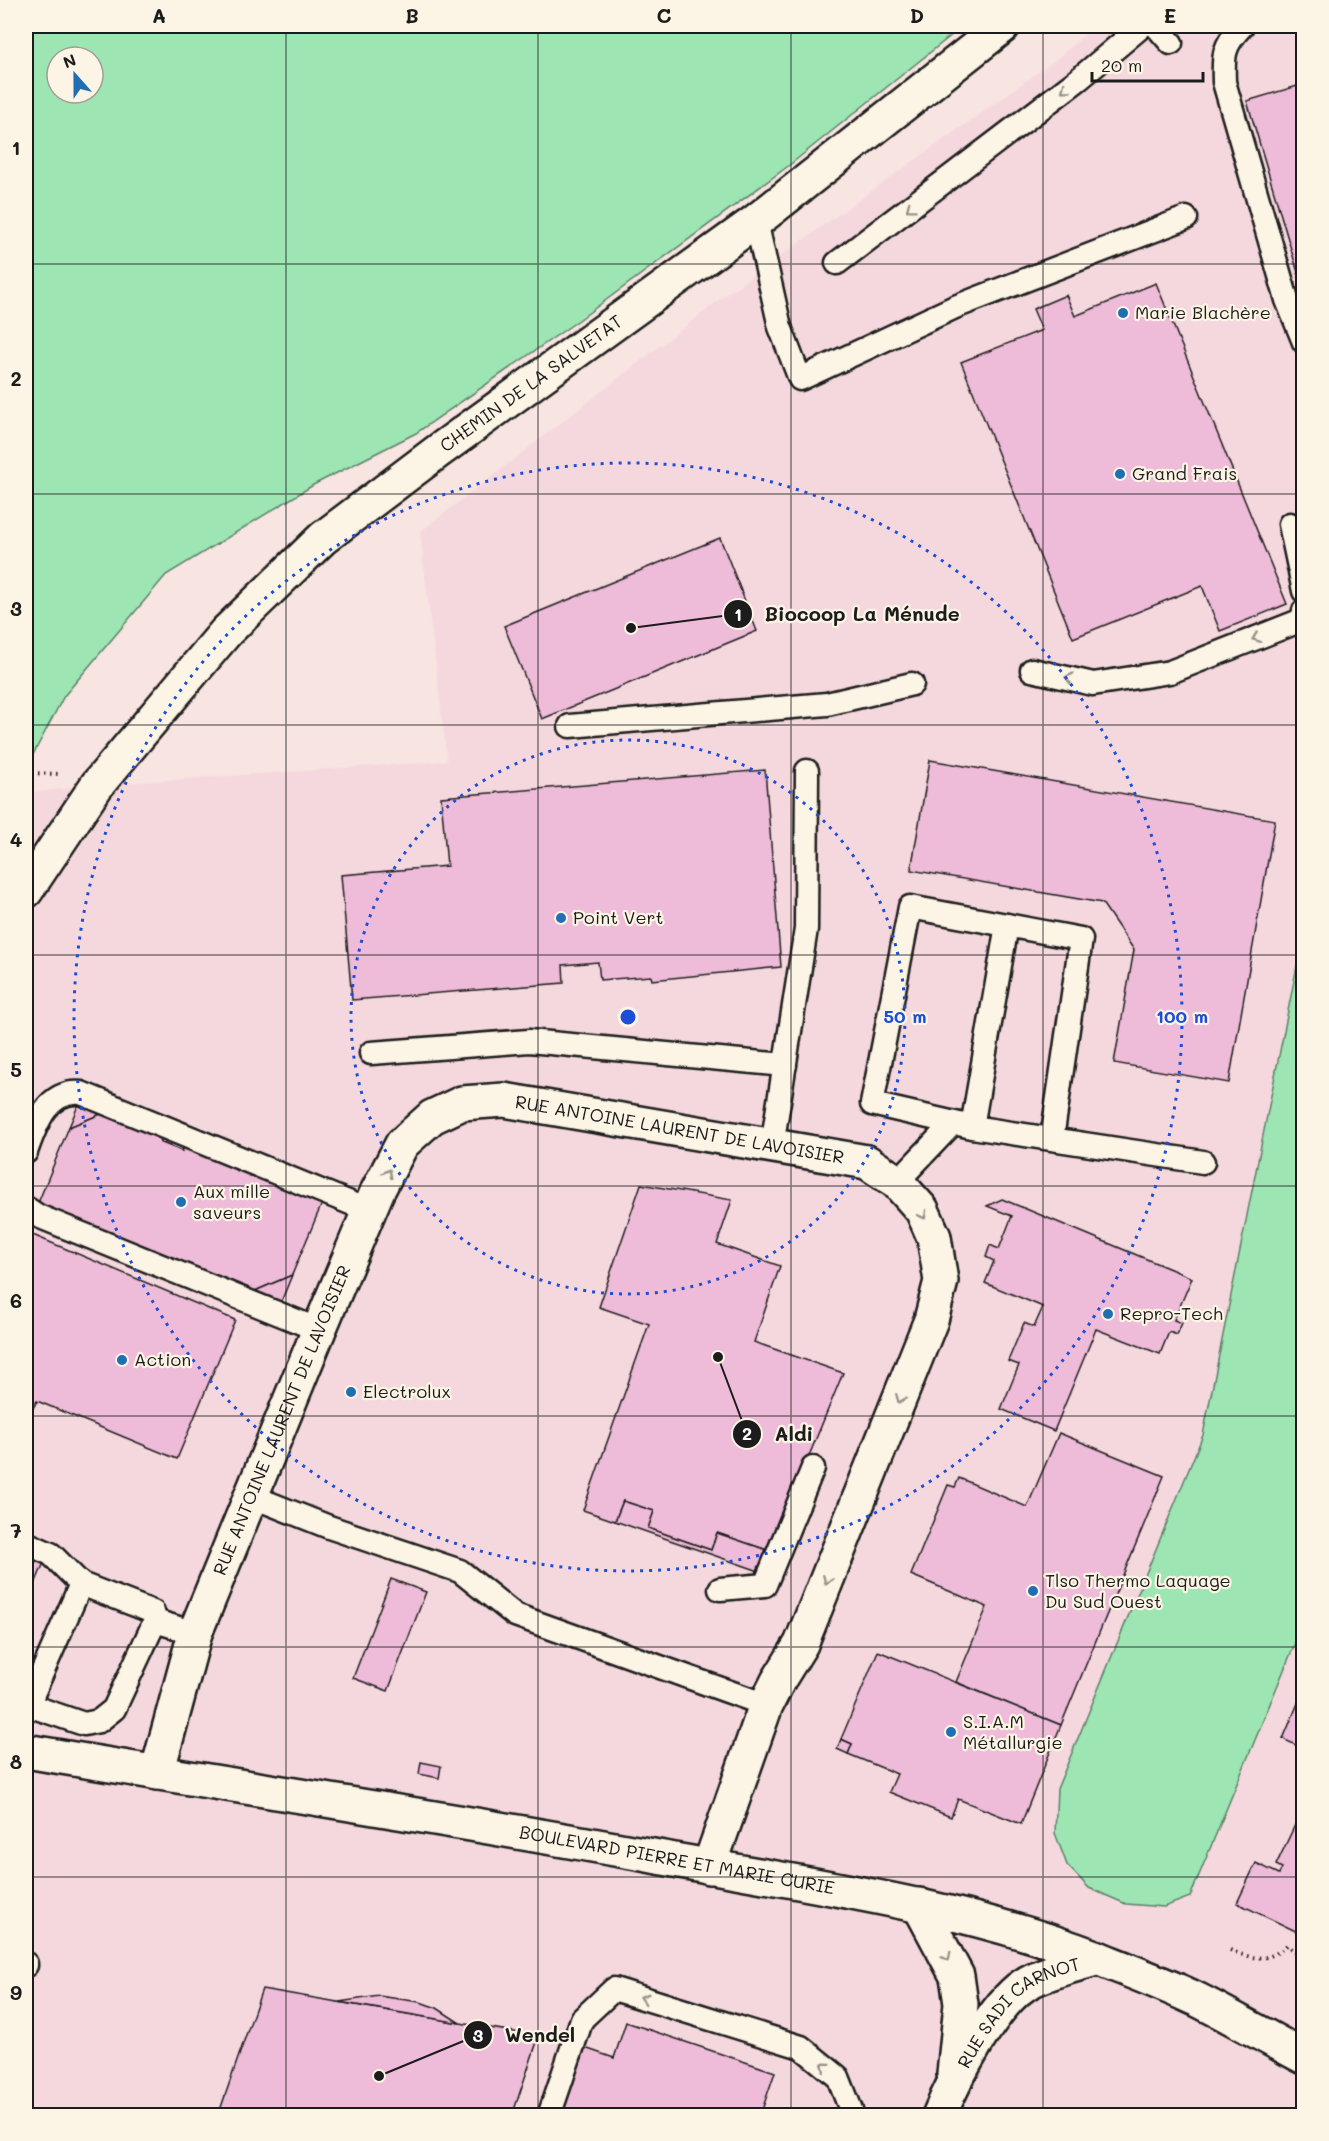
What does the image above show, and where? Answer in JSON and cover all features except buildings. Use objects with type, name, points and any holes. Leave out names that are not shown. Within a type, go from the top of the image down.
[{"type":"street","name":"CHEMIN DE LA SALVETAT","points":[[26,891],[97,785],[226,632],[323,538],[437,452],[756,221],[1003,26]]},
{"type":"street","name":"RUE ANTOINE LAURENT DE LAVOISIER","points":[[157,1773],[195,1633],[319,1330],[370,1211],[402,1144],[432,1117],[462,1103],[504,1100],[867,1162],[897,1182],[922,1210],[934,1237],[941,1281],[931,1320],[801,1644],[766,1705],[709,1867]]},
{"type":"street","name":"BOULEVARD PIERRE ET MARIE CURIE","points":[[26,1751],[529,1833],[709,1867],[844,1889],[919,1905],[994,1925],[1098,1958],[1196,1999],[1304,2057]]},
{"type":"street","name":"RUE SADI CARNOT","points":[[919,1905],[957,1976],[961,2004],[953,2082]]},
{"type":"street","name":"RUE SADI CARNOT","points":[[939,2115],[953,2082],[1000,2008],[1023,1985],[1037,1978],[1098,1958]]},
{"type":"lane","points":[[837,263],[1079,79],[1142,26]]},
{"type":"lane","points":[[1156,26],[1171,43]]},
{"type":"lane","points":[[1242,26],[1228,42],[1223,55],[1224,82],[1290,310],[1304,342]]},
{"type":"lane","points":[[756,221],[780,327],[800,379],[955,307],[1186,218]]},
{"type":"lane","points":[[1290,524],[1304,591]]},
{"type":"lane","points":[[1032,670],[1093,684],[1170,672],[1302,621],[1304,611]]},
{"type":"lane","points":[[570,726],[827,704],[912,684]]},
{"type":"lane","points":[[772,1146],[806,929],[807,771]]},
{"type":"lane","points":[[1052,1139],[1081,939],[910,907],[872,1104],[963,1125],[1052,1139],[1203,1162]]},
{"type":"lane","points":[[897,1182],[963,1125],[1007,925]]},
{"type":"lane","points":[[371,1053],[529,1041],[785,1065]]},
{"type":"lane","points":[[26,1152],[40,1118],[54,1099],[65,1093],[81,1093],[370,1211]]},
{"type":"lane","points":[[26,1208],[38,1216],[319,1330]]},
{"type":"lane","points":[[720,1589],[765,1585],[813,1468]]},
{"type":"lane","points":[[251,1496],[329,1527],[460,1571],[515,1615],[766,1705]]},
{"type":"lane","points":[[26,1543],[51,1554],[81,1584],[153,1612],[155,1621],[114,1709],[99,1721],[84,1724],[28,1705],[81,1584]]},
{"type":"lane","points":[[155,1621],[195,1633]]},
{"type":"lane","points":[[549,2115],[582,2019],[614,1989],[801,2047],[838,2077],[851,2110],[849,2115]]},
{"type":"path","points":[[1230,1950],[1250,1958],[1263,1959],[1280,1952],[1287,1946],[1304,1962]]},
{"type":"shaded area","points":[[1095,26],[1303,26],[1303,2115],[26,2116],[26,793],[97,785],[447,761],[420,532],[727,294],[1054,61]]},
{"type":"green space","points":[[26,26],[963,26],[787,167],[579,320],[416,433],[315,484],[166,575],[64,696],[26,768]]},
{"type":"green space","points":[[1303,936],[1303,1624],[1190,1897],[1164,1907],[1126,1904],[1089,1888],[1067,1865],[1055,1833],[1057,1789],[1203,1435]]},
{"type":"place","name":"Marie Blachère","points":[[1123,313]]},
{"type":"place","name":"Grand Frais","points":[[1120,474]]},
{"type":"place","name":"Biocoop La Ménude","points":[[631,628]]},
{"type":"place","name":"Point Vert","points":[[561,918]]},
{"type":"place","name":"Aux mille saveurs","points":[[181,1202]]},
{"type":"place","name":"Repro-Tech","points":[[1108,1314]]},
{"type":"place","name":"Aldi","points":[[718,1357]]},
{"type":"place","name":"Action","points":[[122,1360]]},
{"type":"place","name":"Electrolux","points":[[351,1392]]},
{"type":"place","name":"Tlso Thermo Laquage Du Sud Ouest","points":[[1033,1591]]},
{"type":"place","name":"S.I.A.M Métallurgie","points":[[951,1732]]},
{"type":"place","name":"Wendel","points":[[379,2076]]}]
